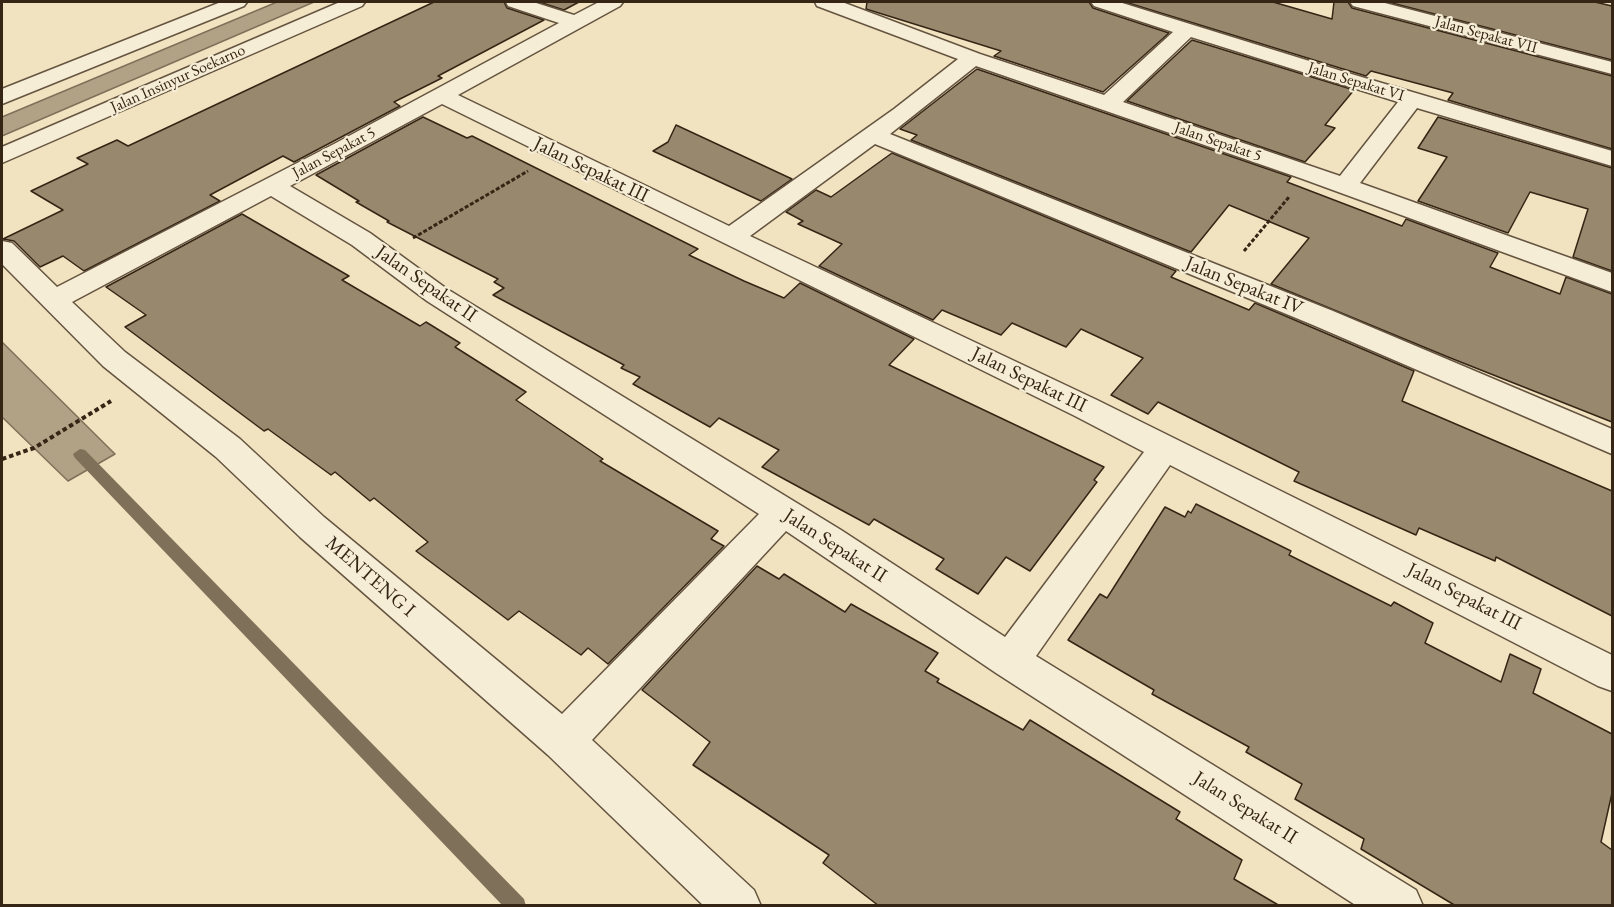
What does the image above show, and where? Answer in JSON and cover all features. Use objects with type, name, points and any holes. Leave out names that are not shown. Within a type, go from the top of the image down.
[{"type":"street","points":[[2,97],[237,2]]},
{"type":"street","name":"Jalan Insinyur Soekarno","points":[[2,156],[355,2]]},
{"type":"street","points":[[515,2],[576,22]]},
{"type":"street","name":"Jalan Sepakat 5","points":[[53,300],[272,186],[613,2]]},
{"type":"street","name":"Jalan Sepakat 5","points":[[824,2],[885,23],[973,58],[1309,173],[1612,283]]},
{"type":"street","name":"Jalan Sepakat VI","points":[[1101,2],[1612,159]]},
{"type":"street","name":"Jalan Sepakat VII","points":[[1367,2],[1612,68]]},
{"type":"street","points":[[1108,104],[1188,29]]},
{"type":"street","points":[[730,237],[873,135],[973,58]]},
{"type":"street","name":"Jalan Sepakat III","points":[[441,95],[1165,448],[1612,674]]},
{"type":"street","points":[[1345,186],[1412,99]]},
{"type":"street","name":"Jalan Sepakat IV","points":[[873,135],[1000,185],[1612,442]]},
{"type":"street","name":"Jalan Sepakat II","points":[[272,186],[361,238],[437,295],[579,382],[1010,661],[1400,906]]},
{"type":"street","name":"MENTENG I","points":[[2,249],[114,359],[228,448],[312,527],[563,741],[732,904]]},
{"type":"street","points":[[1010,661],[1165,448]]},
{"type":"street","points":[[563,741],[783,512]]},
{"type":"path","points":[[384,256],[557,153]]},
{"type":"path","points":[[1222,278],[1309,173]]},
{"type":"path","points":[[2,459],[34,448],[80,421]]},
{"type":"shaded area","points":[[277,2],[314,2],[2,136],[2,117]]},
{"type":"shaded area","points":[[2,342],[115,454],[68,481],[2,417]]},
{"type":"building","points":[[434,2],[504,2],[507,8],[544,20],[438,76],[442,78],[394,102],[400,106],[294,162],[283,156],[210,195],[220,201],[84,271],[63,256],[40,267],[14,241],[3,239],[63,210],[31,191],[88,164],[77,158],[117,140],[128,146]]},
{"type":"building","points":[[539,2],[579,2],[564,10]]},
{"type":"building","points":[[867,2],[1089,2],[1093,8],[1169,33],[1103,92],[994,56],[1001,51],[866,9]]},
{"type":"building","points":[[1125,2],[1273,2],[1332,19],[1334,2],[1348,2],[1352,8],[1612,76],[1612,149],[1448,100],[1453,93],[1371,71],[1366,76]]},
{"type":"building","points":[[1388,2],[1595,2],[1612,6],[1612,60]]},
{"type":"building","points":[[1192,40],[1354,90],[1325,125],[1335,128],[1305,162],[1127,101]]},
{"type":"building","points":[[977,69],[1291,177],[1287,182],[1402,226],[1406,219],[1498,253],[1490,267],[1560,294],[1566,277],[1612,294],[1612,422],[1271,284],[1309,238],[1229,205],[1191,252],[911,140],[917,135],[900,129]]},
{"type":"building","points":[[423,117],[467,138],[472,136],[698,249],[689,255],[744,281],[784,298],[800,283],[914,339],[889,365],[1104,467],[1094,480],[1097,482],[1030,571],[1006,557],[978,594],[936,569],[944,559],[874,519],[869,525],[762,467],[779,450],[719,418],[710,427],[633,384],[640,377],[621,368],[624,365],[493,295],[504,288],[494,282],[498,279],[387,222],[389,221],[316,175]]},
{"type":"building","points":[[1438,117],[1612,168],[1612,271],[1573,257],[1588,209],[1530,192],[1508,233],[1418,201],[1447,157],[1418,148]]},
{"type":"building","points":[[676,125],[792,179],[761,201],[653,151],[668,142]]},
{"type":"building","points":[[892,153],[1176,271],[1171,277],[1249,310],[1255,303],[1414,371],[1402,401],[1612,491],[1612,616],[1496,557],[1495,561],[1419,528],[1416,535],[1294,481],[1299,472],[1158,402],[1148,414],[1111,395],[1143,358],[1081,329],[1066,347],[1012,323],[1001,335],[942,310],[933,320],[819,266],[842,244],[798,224],[803,221],[786,212],[816,190],[831,197]]},
{"type":"building","points":[[242,214],[349,276],[342,280],[420,326],[426,322],[460,343],[455,347],[526,392],[516,400],[603,459],[600,461],[718,531],[711,539],[724,546],[608,664],[588,648],[581,655],[519,611],[508,620],[416,551],[428,542],[374,498],[370,501],[335,472],[331,475],[268,429],[264,431],[125,327],[146,315],[106,287]]},
{"type":"building","points":[[1196,504],[1291,551],[1289,555],[1391,606],[1394,602],[1433,623],[1425,643],[1501,682],[1510,654],[1541,669],[1533,693],[1612,734],[1612,793],[1601,842],[1612,850],[1612,906],[1456,906],[1361,849],[1364,839],[1295,799],[1302,784],[1246,752],[1249,747],[1152,694],[1154,690],[1068,640],[1100,594],[1107,598],[1165,507],[1185,517],[1188,511],[1191,513]]},
{"type":"building","points":[[757,566],[779,579],[784,574],[845,612],[851,604],[938,653],[925,671],[939,679],[937,682],[1023,730],[1030,720],[1180,812],[1176,819],[1242,860],[1234,879],[1280,906],[879,906],[823,863],[829,855],[693,765],[710,742],[642,690]]},
{"type":"waterway","points":[[80,454],[517,906]]}]
